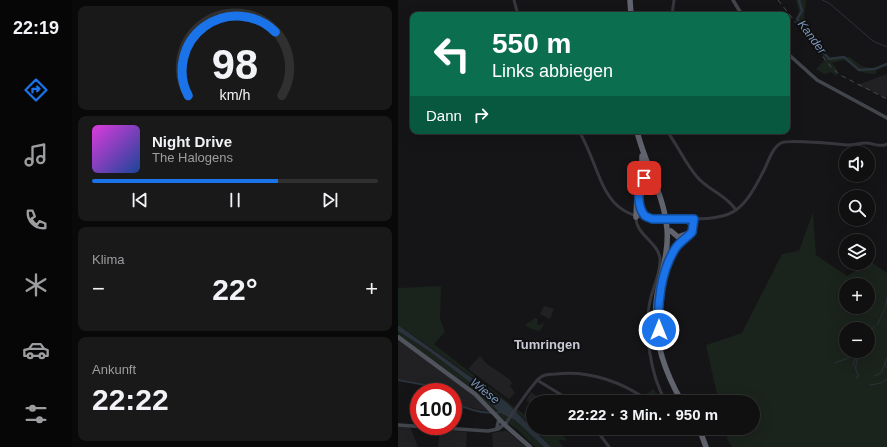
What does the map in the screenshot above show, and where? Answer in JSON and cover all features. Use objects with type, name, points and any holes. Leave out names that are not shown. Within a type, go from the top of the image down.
[{"type":"highway","points":[[631,0],[633,12]]},
{"type":"highway","points":[[640,134],[642,149],[642,168],[638,188],[638,208],[647,218]]},
{"type":"highway","points":[[640,134],[665,197],[671,231],[668,261],[658,316],[660,342],[665,364]]},
{"type":"highway","points":[[642,149],[664,207],[668,230],[666,260],[657,295],[655,314],[657,336],[665,364],[680,395]]},
{"type":"highway","points":[[635,217],[643,180],[647,177],[655,180]]},
{"type":"highway","points":[[685,219],[693,221]]},
{"type":"highway","points":[[671,231],[674,236],[681,237],[690,231],[693,221]]},
{"type":"highway","points":[[668,261],[678,244],[692,232],[693,221]]},
{"type":"main road","points":[[733,0],[740,12]]},
{"type":"main road","points":[[790,56],[817,80],[887,118]]},
{"type":"main road","points":[[398,337],[470,389],[504,425],[533,447]]},
{"type":"main road","points":[[496,416],[504,425]]},
{"type":"main road","points":[[398,425],[482,431],[491,430],[504,425]]},
{"type":"street","points":[[514,0],[517,12]]},
{"type":"street","points":[[672,12],[674,0]]},
{"type":"street","points":[[580,134],[609,197],[618,208],[635,217],[685,219]]},
{"type":"street","points":[[669,134],[698,178],[710,188],[728,199],[736,210]]},
{"type":"street","points":[[693,221],[719,217],[736,210],[747,200],[778,146],[784,142],[850,145],[866,143],[880,146],[887,144]]},
{"type":"street","points":[[635,217],[638,226],[653,243],[660,258],[659,272],[649,308],[650,342],[654,373],[663,395]]},
{"type":"street","points":[[504,425],[541,376],[572,372],[590,374],[616,384],[637,395]]},
{"type":"street","points":[[537,380],[562,395]]},
{"type":"street","points":[[600,435],[609,447]]},
{"type":"shaded area","points":[[796,0],[806,0],[804,17],[829,57],[850,57],[865,67],[876,67],[876,74],[864,73],[844,60],[832,63],[838,71],[836,76],[831,72],[824,74],[816,69],[824,61],[824,57],[796,20],[799,12]]},
{"type":"shaded area","points":[[887,74],[887,98],[857,85]]},
{"type":"shaded area","points":[[813,212],[816,255],[847,276],[857,270],[875,270],[875,265],[887,273],[887,447],[732,447],[726,437],[734,435],[760,435],[760,395],[717,395],[706,345],[742,333],[782,254],[799,251]]},
{"type":"shaded area","points":[[441,286],[440,319],[445,332],[434,344],[526,415],[526,421],[484,386],[398,325],[398,288]]},
{"type":"shaded area","points":[[544,306],[554,309],[550,319],[540,314]]},
{"type":"shaded area","points":[[535,318],[538,319],[537,324],[541,325],[544,321],[540,331],[531,329],[525,325]]},
{"type":"shaded area","points":[[398,331],[429,351],[471,383],[500,413],[515,420],[526,430],[526,435],[531,435],[544,447],[535,447],[519,431],[501,418],[475,391],[398,335]]},
{"type":"shaded area","points":[[398,339],[459,383],[421,383],[398,379]]},
{"type":"shaded area","points":[[480,356],[486,363],[509,379],[512,383],[510,386],[515,393],[509,399],[468,369]]},
{"type":"shaded area","points":[[462,385],[490,412],[462,405]]},
{"type":"shaded area","points":[[653,389],[658,395],[648,395],[647,394]]},
{"type":"shaded area","points":[[398,427],[410,427],[410,435],[413,435],[418,447],[398,447]]},
{"type":"shaded area","points":[[507,431],[526,447],[493,447],[492,433]]},
{"type":"shaded area","points":[[462,432],[467,432],[466,447],[438,447],[439,435],[462,435]]},
{"type":"shaded area","points":[[540,435],[562,435],[567,440],[565,441],[558,439],[563,447],[551,447]]},
{"type":"water","name":"Wiese","points":[[398,325],[507,403],[526,422],[526,430],[515,420],[500,413],[471,383],[429,351],[398,331]]},
{"type":"water","points":[[531,435],[539,435],[551,447],[544,447]]},
{"type":"waterway","name":"Kander","points":[[799,0],[802,11],[797,19],[829,59],[844,57],[859,70],[875,69],[887,64]]},
{"type":"waterway","points":[[822,0],[829,3],[873,41],[887,47]]},
{"type":"waterway","points":[[877,325],[885,309],[887,298]]},
{"type":"waterway","points":[[834,363],[847,358]]},
{"type":"waterway","points":[[853,365],[856,358]]},
{"type":"waterway","points":[[856,378],[859,376],[856,370],[858,358]]},
{"type":"waterway","points":[[887,358],[885,363],[887,368]]},
{"type":"waterway","points":[[874,376],[881,373],[885,363]]},
{"type":"waterway","points":[[869,384],[881,383],[887,379]]},
{"type":"waterway","points":[[398,380],[414,383]]},
{"type":"waterway","name":"Wiese","points":[[462,406],[489,413],[501,412]]},
{"type":"railway","points":[[778,0],[787,12]]},
{"type":"railway","points":[[790,15],[831,67],[840,75],[887,99]]},
{"type":"district","name":"Tumringen","points":[[547,344]]},
{"type":"route","points":[[644,178],[641,183],[639,197],[643,214],[647,218],[694,219],[694,228],[692,232],[678,244],[668,261],[660,300],[658,316],[659,330]]}]
